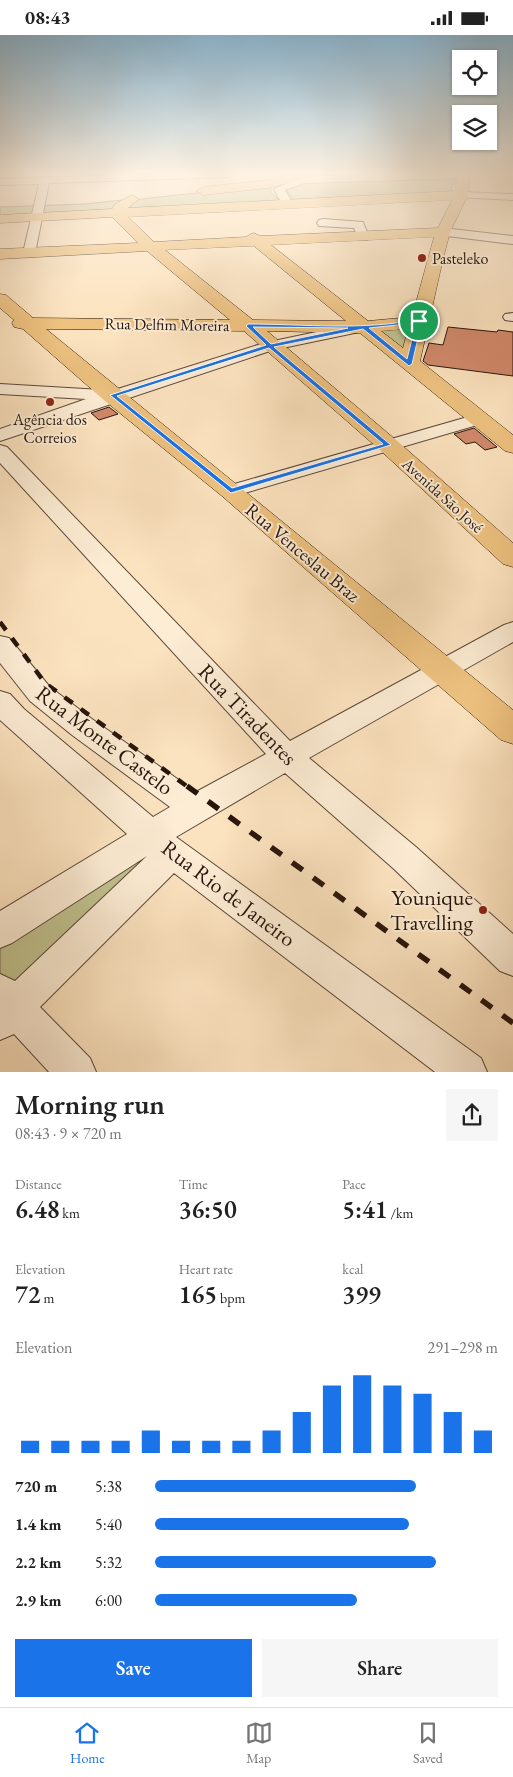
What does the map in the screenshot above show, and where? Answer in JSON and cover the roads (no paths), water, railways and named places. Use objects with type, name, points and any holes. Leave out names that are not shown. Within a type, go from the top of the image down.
[{"type":"main road","name":"Avenida São José","points":[[126,222],[151,247],[248,325],[270,346],[388,445],[513,558]]},
{"type":"main road","points":[[233,222],[513,446]]},
{"type":"main road","points":[[409,364],[419,321],[448,222]]},
{"type":"main road","points":[[0,254],[444,232]]},
{"type":"main road","name":"Rua Venceslau Braz","points":[[0,299],[113,395],[231,491],[513,731]]},
{"type":"main road","name":"Rua Delfim Moreira","points":[[0,323],[364,327],[419,321]]},
{"type":"street","points":[[29,253],[36,222]]},
{"type":"street","points":[[323,223],[359,225],[363,237]]},
{"type":"street","points":[[444,232],[513,240]]},
{"type":"street","points":[[0,435],[113,395],[270,346],[364,327]]},
{"type":"street","points":[[0,389],[113,395]]},
{"type":"street","points":[[231,491],[478,419]]},
{"type":"street","name":"Rua Tiradentes","points":[[0,451],[287,757],[405,858],[513,958]]},
{"type":"street","points":[[76,1072],[5,1007],[163,844],[195,808],[513,631]]},
{"type":"street","name":"Rua Monte Castelo","points":[[0,645],[40,694],[82,727],[195,808]]},
{"type":"street","name":"Rua Rio de Janeiro","points":[[0,703],[163,844],[467,1072]]},
{"type":"street","points":[[0,931],[163,844]]},
{"type":"railway","points":[[0,622],[45,683],[188,787]]},
{"type":"railway","points":[[187,786],[513,1023]]},
{"type":"place","name":"Pasteleko","points":[[422,258]]},
{"type":"place","name":"Agência dos Correios","points":[[50,402]]},
{"type":"place","name":"Younique Travelling","points":[[483,910]]}]
